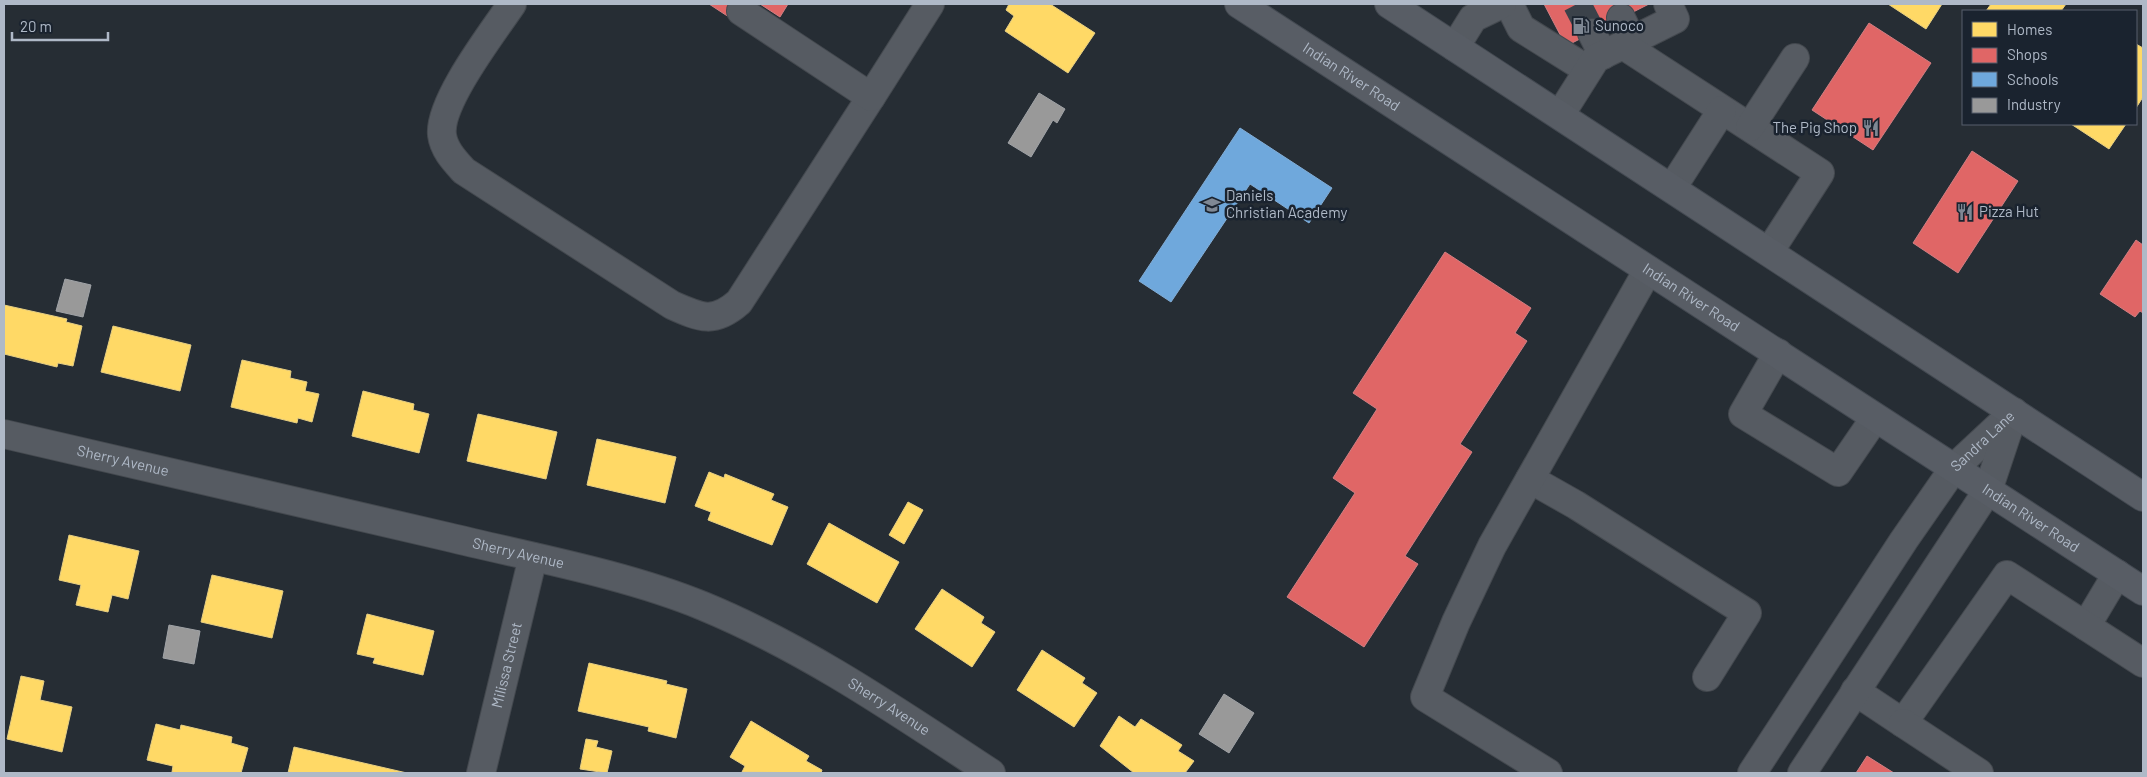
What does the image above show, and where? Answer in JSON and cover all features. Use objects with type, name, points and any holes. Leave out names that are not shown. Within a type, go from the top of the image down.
[{"type":"main road","name":"Indian River Road","points":[[1239,4],[2143,591]]},
{"type":"main road","points":[[1389,4],[2143,498]]},
{"type":"street","points":[[512,4],[459,84],[444,115],[442,136],[449,154],[464,171],[672,306],[693,314],[712,317],[726,314],[739,302],[930,4]]},
{"type":"street","points":[[1455,47],[1473,18],[1502,4]]},
{"type":"street","points":[[1509,4],[1521,28],[1610,44],[1750,127],[1820,173],[1769,252]]},
{"type":"street","points":[[1560,115],[1610,44],[1675,19],[1668,4]]},
{"type":"street","points":[[741,11],[871,97]]},
{"type":"street","points":[[1750,127],[1795,58]]},
{"type":"street","points":[[1672,188],[1722,110]]},
{"type":"street","points":[[1548,773],[1425,697],[1456,622],[1488,554],[1648,270]]},
{"type":"street","points":[[1778,354],[1743,414],[1838,472],[1875,418]]},
{"type":"street","name":"Sandra Lane","points":[[1752,773],[1904,540],[1954,468],[2014,412]]},
{"type":"street","name":"Sandra Lane","points":[[1802,773],[1988,490],[2014,412]]},
{"type":"street","name":"Sherry Avenue","points":[[4,434],[533,557],[625,580],[701,605],[774,637],[830,669],[991,773]]},
{"type":"street","points":[[1530,479],[1747,613],[1706,677]]},
{"type":"street","name":"Milissa Street","points":[[481,773],[533,557]]},
{"type":"street","points":[[2086,626],[2117,574]]},
{"type":"street","points":[[1903,723],[2007,575],[2143,663]]},
{"type":"street","points":[[1855,691],[1979,773]]},
{"type":"building: Homes","points":[[1009,4],[1050,4],[1095,33],[1068,73],[1005,31],[1014,16],[1006,10]]},
{"type":"building: Homes","points":[[1888,4],[1942,4],[1926,29]]},
{"type":"building: Homes","points":[[1991,4],[2066,4],[2062,10],[1987,10]]},
{"type":"building: Homes","points":[[2137,45],[2143,48],[2143,97],[2137,106]]},
{"type":"building: Homes","points":[[2073,125],[2125,125],[2109,149]]},
{"type":"building: Homes","points":[[4,305],[67,319],[66,322],[82,326],[73,366],[58,363],[57,367],[4,354]]},
{"type":"building: Homes","points":[[113,326],[191,345],[180,391],[101,372]]},
{"type":"building: Homes","points":[[242,360],[291,371],[290,378],[307,382],[305,391],[319,394],[312,422],[298,418],[297,423],[231,407]]},
{"type":"building: Homes","points":[[363,391],[414,404],[413,410],[429,414],[419,453],[352,436]]},
{"type":"building: Homes","points":[[478,414],[557,432],[546,479],[467,461]]},
{"type":"building: Homes","points":[[597,439],[676,457],[665,503],[587,485]]},
{"type":"building: Homes","points":[[709,472],[724,478],[725,474],[774,494],[771,500],[788,507],[772,545],[708,520],[711,512],[695,506]]},
{"type":"building: Homes","points":[[908,502],[923,510],[904,544],[889,535]]},
{"type":"building: Homes","points":[[829,523],[899,562],[877,603],[807,564]]},
{"type":"building: Homes","points":[[69,535],[139,551],[128,599],[112,595],[108,612],[76,605],[81,585],[59,580]]},
{"type":"building: Homes","points":[[212,575],[283,591],[272,638],[201,622]]},
{"type":"building: Homes","points":[[942,589],[984,617],[981,623],[995,632],[972,667],[915,629]]},
{"type":"building: Homes","points":[[367,614],[434,631],[423,675],[373,663],[375,658],[357,654]]},
{"type":"building: Homes","points":[[1042,650],[1085,678],[1082,683],[1097,693],[1074,727],[1017,690]]},
{"type":"building: Homes","points":[[589,663],[667,681],[666,684],[687,689],[676,738],[648,731],[649,727],[578,711]]},
{"type":"building: Homes","points":[[21,676],[44,681],[40,700],[72,707],[62,752],[7,739]]},
{"type":"building: Homes","points":[[1119,716],[1135,727],[1141,719],[1182,745],[1178,751],[1194,761],[1185,773],[1134,773],[1100,746]]},
{"type":"building: Homes","points":[[751,721],[809,756],[806,761],[822,770],[821,773],[742,772],[745,766],[730,757]]},
{"type":"building: Homes","points":[[156,724],[180,730],[181,725],[232,737],[231,743],[248,748],[241,773],[177,773],[172,772],[173,766],[147,760]]},
{"type":"building: Homes","points":[[586,739],[598,741],[596,747],[612,751],[607,773],[580,769]]},
{"type":"building: Homes","points":[[294,747],[407,773],[288,773]]},
{"type":"building: Shops","points":[[709,4],[746,4],[735,21]]},
{"type":"building: Shops","points":[[760,4],[788,4],[780,17]]},
{"type":"building: Shops","name":"Sunoco","points":[[1544,4],[1649,4],[1566,46]]},
{"type":"building: Shops","points":[[1869,23],[1931,63],[1873,150],[1812,110]]},
{"type":"building: Shops","name":"Pizza Hut","points":[[1972,151],[2018,181],[1958,273],[1913,243]]},
{"type":"building: Shops","points":[[2136,240],[2143,245],[2143,313],[2140,311],[2135,317],[2100,294]]},
{"type":"building: Shops","points":[[1445,252],[1531,308],[1515,333],[1527,341],[1460,444],[1472,452],[1405,556],[1418,564],[1364,647],[1287,597],[1355,493],[1333,478],[1377,409],[1353,393]]},
{"type":"building: Shops","points":[[1867,756],[1894,773],[1856,773]]},
{"type":"building: Schools","name":"Daniels Christian Academy","points":[[1240,128],[1332,188],[1309,223],[1250,184],[1171,302],[1139,281]]},
{"type":"building: Industry","points":[[1039,93],[1065,109],[1057,123],[1053,120],[1031,157],[1008,143]]},
{"type":"building: Industry","points":[[65,279],[91,285],[83,317],[56,311]]},
{"type":"building: Industry","points":[[169,625],[200,631],[194,664],[163,658]]},
{"type":"building: Industry","points":[[1224,694],[1254,713],[1229,753],[1199,734]]},
{"type":"tunnel","points":[[1577,4],[1592,33]]},
{"type":"place","name":"Sunoco","points":[[1581,26]]},
{"type":"place","name":"The Pig Shop","points":[[1871,128]]},
{"type":"place","name":"Daniels Christian Academy","points":[[1212,205]]},
{"type":"place","name":"Pizza Hut","points":[[1965,212]]}]
